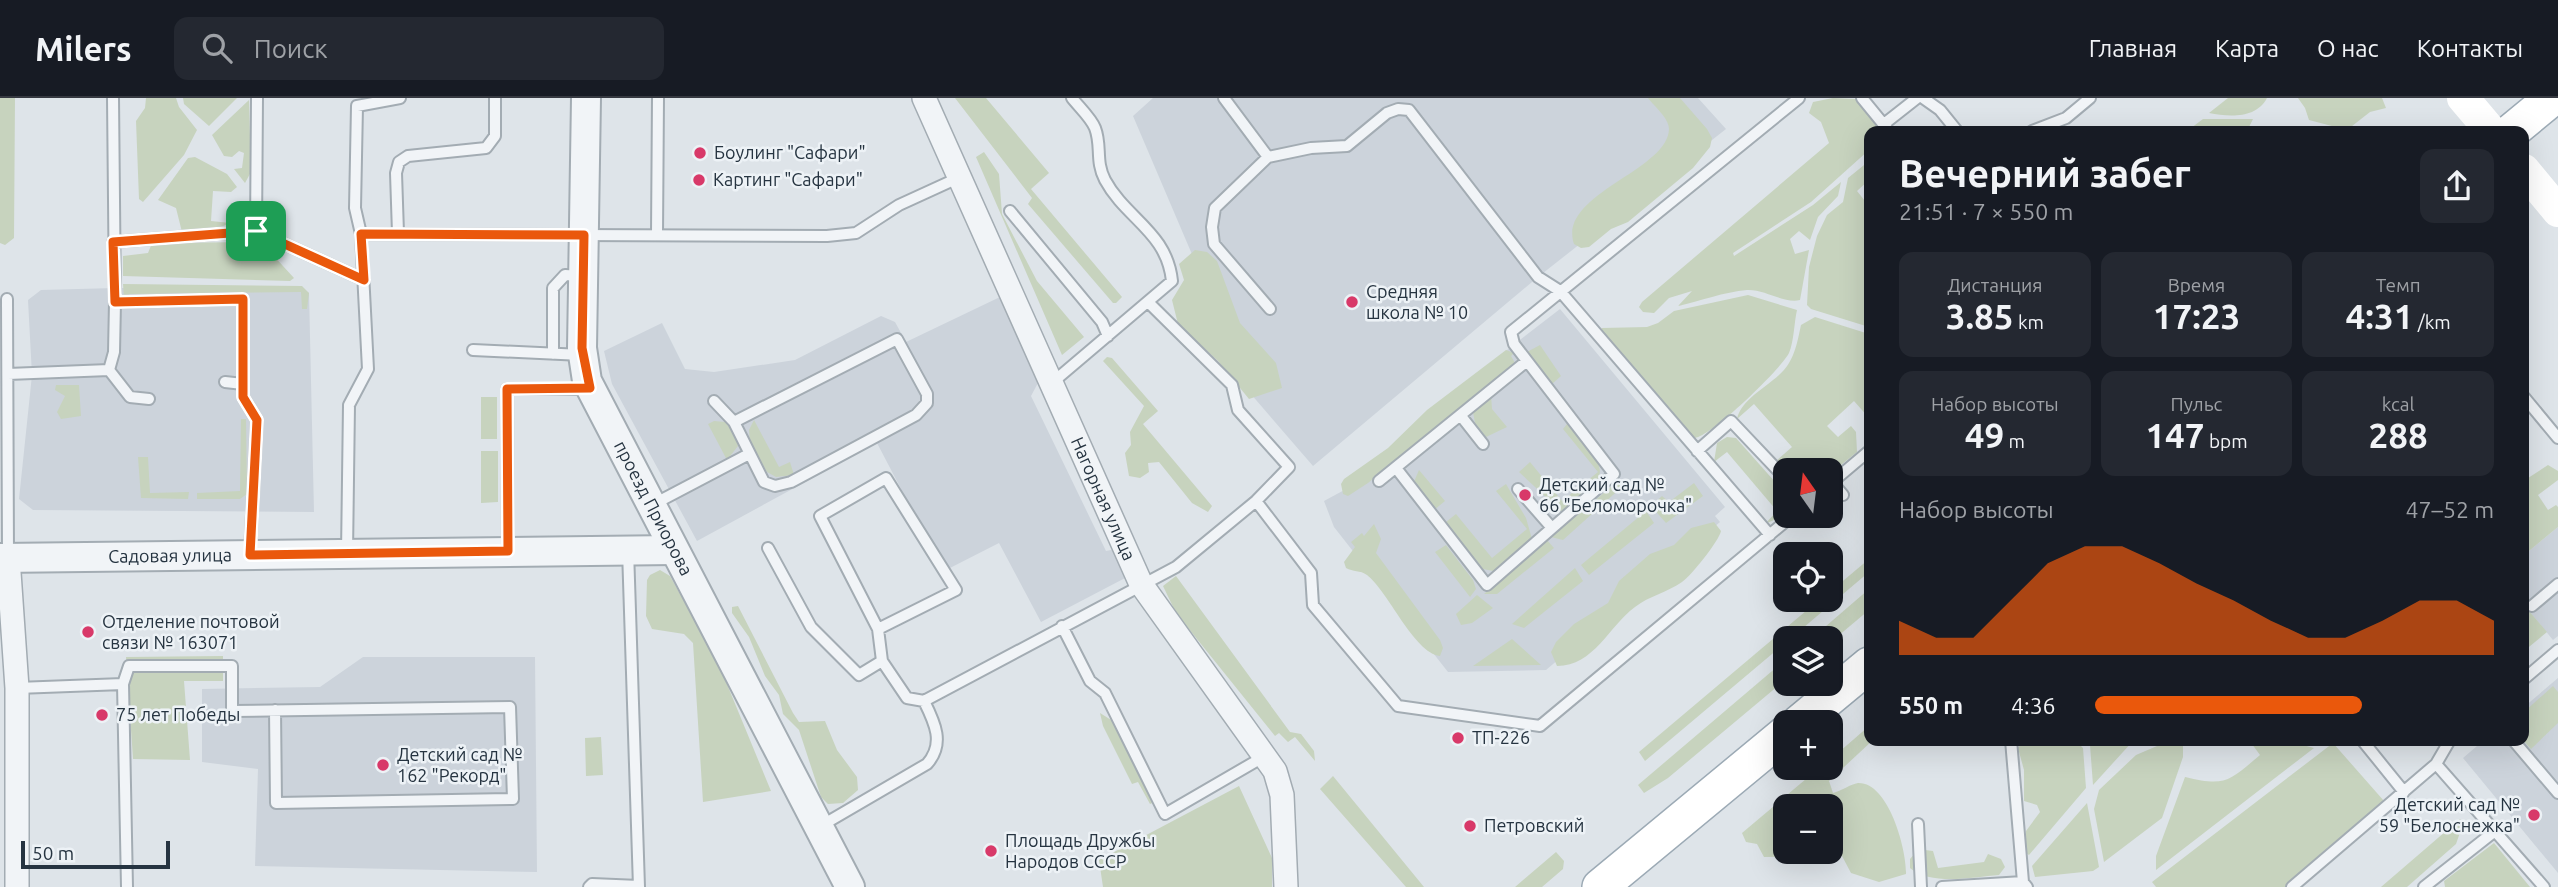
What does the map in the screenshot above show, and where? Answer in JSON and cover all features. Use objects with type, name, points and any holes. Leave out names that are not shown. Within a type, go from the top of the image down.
[{"type":"main road","points":[[2463,98],[2487,126]]},
{"type":"main road","points":[[2518,126],[2552,98]]},
{"type":"main road","points":[[2529,176],[2558,211]]},
{"type":"main road","points":[[1815,710],[1864,669]]},
{"type":"main road","points":[[1600,887],[1773,744]]},
{"type":"street","name":"проезд Приорова","points":[[586,98],[583,355],[590,388],[850,887]]},
{"type":"street","name":"Нагорная улица","points":[[923,98],[1053,382],[1141,584],[1275,771],[1282,795],[1286,887]]},
{"type":"street","name":"Садовая улица","points":[[4,558],[674,550]]},
{"type":"street","points":[[4,558],[17,688],[17,887]]},
{"type":"lane","points":[[109,370],[114,352],[115,302],[113,98]]},
{"type":"lane","points":[[256,231],[257,98]]},
{"type":"lane","points":[[347,553],[349,405],[368,369],[361,234],[355,208],[357,106],[400,98]]},
{"type":"lane","points":[[398,233],[396,173],[399,162],[408,156],[476,152],[486,148],[495,136],[495,98]]},
{"type":"lane","points":[[657,234],[658,98]]},
{"type":"lane","points":[[1053,382],[1172,281],[1170,262],[1158,240],[1107,184],[1097,164],[1095,128],[1072,98]]},
{"type":"lane","points":[[1224,98],[1268,157]]},
{"type":"lane","points":[[1396,468],[1439,516],[1487,585],[1614,474],[1563,416],[1514,344],[1511,332],[1799,98]]},
{"type":"lane","points":[[1862,98],[1884,126]]},
{"type":"lane","points":[[1888,126],[1917,98]]},
{"type":"lane","points":[[1923,98],[1940,110],[1953,126]]},
{"type":"lane","points":[[2045,126],[2066,118],[2090,98]]},
{"type":"lane","points":[[1270,309],[1214,244],[1212,227],[1215,208],[1268,157],[1311,148],[1347,146],[1387,113],[1398,109],[1409,110],[1538,277],[1560,291],[1770,535]]},
{"type":"lane","points":[[361,234],[827,236],[856,233],[899,205],[958,178]]},
{"type":"lane","points":[[1010,211],[1102,322],[1108,336]]},
{"type":"lane","points":[[113,242],[256,231],[364,280]]},
{"type":"lane","points":[[553,354],[552,288],[565,275],[584,276]]},
{"type":"lane","points":[[4,558],[7,299]]},
{"type":"lane","points":[[115,302],[243,299],[243,397],[257,420],[250,555]]},
{"type":"lane","points":[[878,629],[956,590],[886,478],[820,516],[878,629],[882,661],[907,698],[924,701],[1176,566],[1256,501],[1289,467],[1238,410],[1232,385],[1148,302]]},
{"type":"lane","points":[[714,401],[734,422],[764,482],[775,486],[791,482],[916,415],[928,403],[927,394],[897,340],[734,422]]},
{"type":"lane","points":[[473,351],[583,355]]},
{"type":"lane","points":[[1380,481],[1527,361]]},
{"type":"lane","points":[[8,374],[109,370]]},
{"type":"lane","points":[[109,370],[130,397],[149,399]]},
{"type":"lane","points":[[225,383],[243,384]]},
{"type":"lane","points":[[508,551],[507,389],[590,388]]},
{"type":"lane","points":[[2529,403],[2558,438]]},
{"type":"lane","points":[[1461,416],[1483,444]]},
{"type":"lane","points":[[1698,451],[1731,421],[1773,465]]},
{"type":"lane","points":[[651,506],[749,454]]},
{"type":"lane","points":[[1843,473],[1864,454]]},
{"type":"lane","points":[[1518,489],[1552,528]]},
{"type":"lane","points":[[1256,501],[1311,573],[1313,605],[1398,706],[1540,726],[1778,528]]},
{"type":"lane","points":[[768,548],[811,627],[859,675],[882,661]]},
{"type":"lane","points":[[589,887],[592,884],[639,886],[628,550]]},
{"type":"lane","points":[[2532,606],[2558,584]]},
{"type":"lane","points":[[1062,626],[1090,681],[1105,694],[1165,814],[1265,756]]},
{"type":"lane","points":[[2529,675],[2558,650]]},
{"type":"lane","points":[[127,887],[123,684],[129,666],[232,666],[232,711],[275,710],[510,707],[513,799],[276,803],[275,710]]},
{"type":"lane","points":[[17,688],[123,684]]},
{"type":"lane","points":[[819,827],[927,764],[936,755],[937,733],[924,701]]},
{"type":"lane","points":[[1942,887],[2025,884],[2012,746]]},
{"type":"lane","points":[[2367,746],[2404,792]]},
{"type":"lane","points":[[2292,887],[2436,764],[2446,746]]},
{"type":"lane","points":[[2518,746],[2558,793]]},
{"type":"lane","points":[[2436,764],[2544,887]]},
{"type":"lane","points":[[1918,824],[1921,887]]},
{"type":"lane","points":[[2424,887],[2495,831]]},
{"type":"shaded area","name":"Средняя школа № 10","points":[[1153,98],[1698,98],[1726,129],[1538,277],[1313,466],[1194,328],[1197,266],[1133,116]]},
{"type":"shaded area","points":[[302,288],[309,293],[314,512],[33,510],[19,499],[32,375],[28,300],[41,290]]},
{"type":"shaded area","points":[[1000,297],[1039,381],[1031,396],[1106,551],[1116,549],[1127,577],[1041,622],[999,543],[944,571],[877,443],[697,541],[612,384],[604,351],[662,323],[685,369],[714,372],[795,360],[881,316],[895,322],[906,342]]},
{"type":"shaded area","name":"Детский сад № 66 \"Беломорочка\"","points":[[1560,309],[1725,507],[1715,516],[1720,522],[1546,670],[1448,672],[1334,527],[1324,501],[1348,488],[1507,350]]},
{"type":"shaded area","points":[[2558,527],[2558,636],[2553,640],[2529,611],[2529,551]]},
{"type":"shaded area","name":"Детский сад № 162 \"Рекорд\"","points":[[363,657],[535,657],[537,872],[255,866],[258,769],[202,762],[202,689],[320,687]]},
{"type":"shaded area","name":"Детский сад № 59 \"Белоснежка\"","points":[[2558,678],[2558,873],[2463,758],[2477,746],[2529,746],[2529,703]]},
{"type":"green space","points":[[0,98],[15,98],[14,238],[5,245],[0,243]]},
{"type":"green space","points":[[146,98],[176,98],[179,107],[197,130],[184,155],[143,202],[139,199],[136,121],[145,108]]},
{"type":"green space","points":[[183,98],[237,98],[209,126],[184,104]]},
{"type":"green space","points":[[955,98],[986,98],[1049,173],[1031,189],[1122,297],[1116,303],[1113,303],[1028,204],[1032,198]]},
{"type":"green space","points":[[1648,98],[1680,98],[1707,129],[1712,138],[1710,147],[1693,168],[1628,222],[1611,229],[1589,247],[1581,248],[1574,244],[1573,226],[1582,211],[1596,197],[1651,158],[1664,144],[1668,125],[1664,116]]},
{"type":"green space","points":[[1833,98],[1856,99],[1880,126],[1864,126],[1864,154],[1811,202],[1733,253],[1734,256],[1813,205],[1841,182],[1838,196],[1818,217],[1810,240],[1799,231],[1790,239],[1795,254],[1809,250],[1800,300],[1788,300],[1747,290],[1678,306],[1692,291],[1669,298],[1654,313],[1643,312],[1639,307],[1642,302],[1829,143],[1821,122],[1809,113],[1813,102]]},
{"type":"green space","points":[[2228,98],[2267,98],[2256,110],[2249,113],[2233,116],[2209,113]]},
{"type":"green space","points":[[2298,98],[2382,98],[2386,108],[2370,112],[2352,126],[2332,126],[2309,120]]},
{"type":"green space","points":[[249,100],[251,172],[245,183],[234,169],[242,168],[244,153],[239,151],[232,157],[224,156],[212,135]]},
{"type":"green space","points":[[2203,119],[2253,119],[2250,126],[2194,126]]},
{"type":"green space","points":[[984,152],[999,174],[1002,214],[1037,281],[1084,337],[1062,355],[976,157]]},
{"type":"green space","points":[[195,157],[227,174],[237,187],[231,192],[213,191],[211,221],[230,223],[212,231],[182,232],[176,208],[158,200],[188,158]]},
{"type":"green space","points":[[1864,165],[1864,185],[1857,191],[1864,200],[1864,325],[1811,309],[1807,305],[1809,267],[1817,236],[1827,215],[1843,202],[1848,178]]},
{"type":"green space","points":[[261,242],[294,278],[290,281],[123,276],[123,256],[148,253],[152,243]]},
{"type":"green space","points":[[1195,250],[1207,252],[1217,261],[1240,323],[1276,363],[1282,388],[1249,399],[1218,361],[1178,324],[1172,300],[1184,280],[1179,264]]},
{"type":"green space","points":[[123,284],[302,286],[309,293],[307,309],[302,309],[301,292],[130,294],[124,297]]},
{"type":"green space","points":[[1748,295],[1797,310],[1789,353],[1744,402],[1713,428],[1693,438],[1600,331],[1602,328],[1647,327],[1658,323],[1674,311]]},
{"type":"green space","points":[[1815,317],[1864,332],[1864,412],[1854,401],[1827,426],[1838,437],[1851,426],[1856,432],[1857,452],[1843,463],[1843,458],[1780,458],[1792,447],[1754,404],[1737,419],[1748,400],[1784,370],[1794,352],[1801,325]]},
{"type":"green space","points":[[1540,345],[1561,376],[1552,384],[1527,352]]},
{"type":"green space","points":[[1506,350],[1514,353],[1511,356],[1515,363],[1368,483],[1348,496],[1343,494],[1341,484],[1344,479],[1388,448],[1427,410]]},
{"type":"green space","points":[[1107,357],[1112,358],[1158,411],[1143,424],[1212,506],[1208,512],[1192,503],[1159,462],[1148,463],[1149,472],[1140,478],[1129,476],[1125,453],[1131,445],[1130,432],[1144,406],[1103,361]]},
{"type":"green space","points":[[56,385],[79,385],[81,416],[61,419],[57,412],[65,396],[55,390]]},
{"type":"green space","points":[[1491,395],[1492,409],[1507,427],[1486,437],[1475,423],[1473,412]]},
{"type":"green space","points":[[481,397],[497,397],[497,439],[481,439]]},
{"type":"green space","points":[[241,419],[246,419],[247,494],[240,499],[197,499],[197,493],[240,491]]},
{"type":"green space","points":[[754,420],[779,467],[790,462],[794,475],[776,477],[767,472],[750,443],[749,430]]},
{"type":"green space","points":[[714,421],[725,422],[733,431],[738,446],[727,460],[708,424]]},
{"type":"green space","points":[[1567,424],[1591,452],[1600,471],[1591,488],[1563,513],[1519,472],[1530,462],[1562,501],[1598,472],[1563,429]]},
{"type":"green space","points":[[1727,437],[1736,438],[1773,480],[1773,506],[1727,452],[1714,462],[1717,443]]},
{"type":"green space","points":[[481,451],[498,451],[498,502],[481,503]]},
{"type":"green space","points":[[138,457],[148,457],[150,493],[189,492],[188,499],[141,498]]},
{"type":"green space","points":[[2548,465],[2558,471],[2558,480],[2538,495],[2548,510],[2556,505],[2558,507],[2558,527],[2529,551],[2529,501],[2529,477]]},
{"type":"green space","points":[[1419,470],[1445,501],[1434,510],[1413,484]]},
{"type":"green space","points":[[1618,481],[1623,486],[1563,540],[1551,537]]},
{"type":"green space","points":[[1694,483],[1703,496],[1666,523],[1651,506],[1662,496],[1669,502]]},
{"type":"green space","points":[[1506,484],[1526,518],[1532,539],[1493,571],[1483,569],[1446,522],[1456,514],[1492,558],[1527,529],[1496,491]]},
{"type":"green space","points":[[1646,511],[1654,523],[1589,575],[1581,565]]},
{"type":"green space","points":[[1714,522],[1721,531],[1719,536],[1686,578],[1635,607],[1600,644],[1581,659],[1557,666],[1551,652],[1556,642],[1574,624],[1608,603],[1619,581],[1650,554],[1674,545],[1691,528]]},
{"type":"green space","points":[[1374,524],[1381,539],[1376,553],[1440,640],[1443,648],[1440,656],[1430,652],[1411,633],[1367,575],[1346,568],[1344,562],[1355,547],[1351,542],[1362,533],[1364,536]]},
{"type":"green space","points":[[1547,540],[1554,548],[1497,594],[1484,594]]},
{"type":"green space","points":[[1446,545],[1473,580],[1476,589],[1470,597],[1435,552]]},
{"type":"green space","points":[[1864,563],[1864,576],[1843,594],[1843,581]]},
{"type":"green space","points":[[1575,568],[1583,581],[1524,628],[1512,624]]},
{"type":"green space","points":[[660,570],[670,576],[717,660],[771,791],[703,802],[693,643],[684,634],[652,629],[646,616],[647,580],[650,575]]},
{"type":"green space","points":[[1176,576],[1290,732],[1301,734],[1314,751],[1315,761],[1295,737],[1288,742],[1279,733],[1275,736],[1176,613],[1163,586]]},
{"type":"green space","points":[[1864,593],[1864,614],[1843,632],[1843,626],[1826,626]]},
{"type":"green space","points":[[1477,595],[1493,608],[1472,623],[1461,625],[1456,614]]},
{"type":"green space","points":[[738,606],[799,722],[825,721],[837,750],[857,777],[858,790],[843,803],[828,804],[821,797],[799,730],[783,714],[779,695],[765,676],[749,637],[732,613],[732,607]]},
{"type":"green space","points":[[2529,611],[2547,632],[2529,647]]},
{"type":"green space","points":[[1805,612],[1822,612],[1805,626],[1788,626]]},
{"type":"green space","points":[[1512,639],[1541,665],[1473,666]]},
{"type":"green space","points":[[1773,639],[1773,653],[1645,761],[1639,752]]},
{"type":"green space","points":[[223,656],[223,681],[184,681],[190,760],[133,759],[126,657]]},
{"type":"green space","points":[[1773,670],[1773,690],[1668,778],[1644,793],[1638,785]]},
{"type":"green space","points":[[2553,686],[2558,692],[2558,723],[2531,749],[2528,746],[2529,708]]},
{"type":"green space","points":[[1100,713],[1116,723],[1155,802],[1150,804],[1138,782],[1132,784],[1103,726]]},
{"type":"green space","points":[[1864,730],[1864,746],[1867,746],[1843,768],[1843,749]]},
{"type":"green space","points":[[601,737],[603,775],[586,776],[585,738]]},
{"type":"green space","points":[[2090,746],[2128,746],[2093,785]]},
{"type":"green space","points":[[2157,746],[2183,746],[2183,757],[2162,818],[2104,862],[2094,809],[2099,790],[2136,755]]},
{"type":"green space","points":[[2253,746],[2314,748],[2156,870],[2156,856],[2185,777],[2210,781],[2226,780],[2260,755]]},
{"type":"green space","points":[[2329,746],[2336,746],[2384,801],[2285,887],[2156,887],[2152,882]]},
{"type":"green space","points":[[2018,748],[2083,748],[2086,788],[2029,855],[2026,853],[2026,831],[2040,812],[2037,805],[2024,801],[2024,770]]},
{"type":"green space","points":[[1333,776],[1424,887],[1406,887],[1320,789]]},
{"type":"green space","points":[[1805,780],[1830,780],[1833,793],[1858,783],[1869,786],[1879,794],[1894,820],[1903,850],[1906,874],[1879,882],[1851,873],[1843,858],[1843,794],[1788,794]]},
{"type":"green space","points":[[1239,786],[1272,858],[1272,887],[1103,887],[1099,860]]},
{"type":"green space","points":[[2087,803],[2099,867],[2093,871],[2035,877],[2032,866]]},
{"type":"green space","points":[[1773,807],[1773,857],[1764,857],[1757,844],[1746,842],[1742,833]]},
{"type":"green space","points":[[2460,819],[2463,824],[2456,844],[2407,887],[2381,887]]},
{"type":"green space","points":[[2494,843],[2530,887],[2445,887],[2444,881]]},
{"type":"green space","points":[[1933,851],[1938,868],[1984,862],[1988,854],[2001,859],[2005,867],[1999,875],[1953,879],[1929,877],[1910,868],[1910,859],[1916,852]]},
{"type":"green space","points":[[1556,852],[1564,861],[1563,869],[1542,887],[1515,887]]},
{"type":"place","name":"Боулинг \"Сафари\"","points":[[700,153]]},
{"type":"place","name":"Картинг \"Сафари\"","points":[[699,180]]},
{"type":"place","name":"Средняя школа № 10","points":[[1352,302]]},
{"type":"place","name":"Детский сад № 66 \"Беломорочка\"","points":[[1525,495]]},
{"type":"place","name":"Отделение почтовой связи № 163071","points":[[88,632]]},
{"type":"place","name":"75 лет Победы","points":[[102,715]]},
{"type":"place","name":"ТП-226","points":[[1458,738]]},
{"type":"place","name":"Детский сад № 162 \"Рекорд\"","points":[[383,765]]},
{"type":"place","name":"Детский сад № 59 \"Белоснежка\"","points":[[2534,815]]},
{"type":"place","name":"Петровский","points":[[1470,826]]},
{"type":"place","name":"Площадь Дружбы Народов СССР","points":[[991,851]]},
{"type":"route","points":[[256,231],[364,280],[361,234],[584,235],[582,348],[583,366],[590,388],[507,389],[508,551],[250,555],[254,520],[257,420],[243,397],[243,299],[115,302],[113,242],[256,231]]}]
